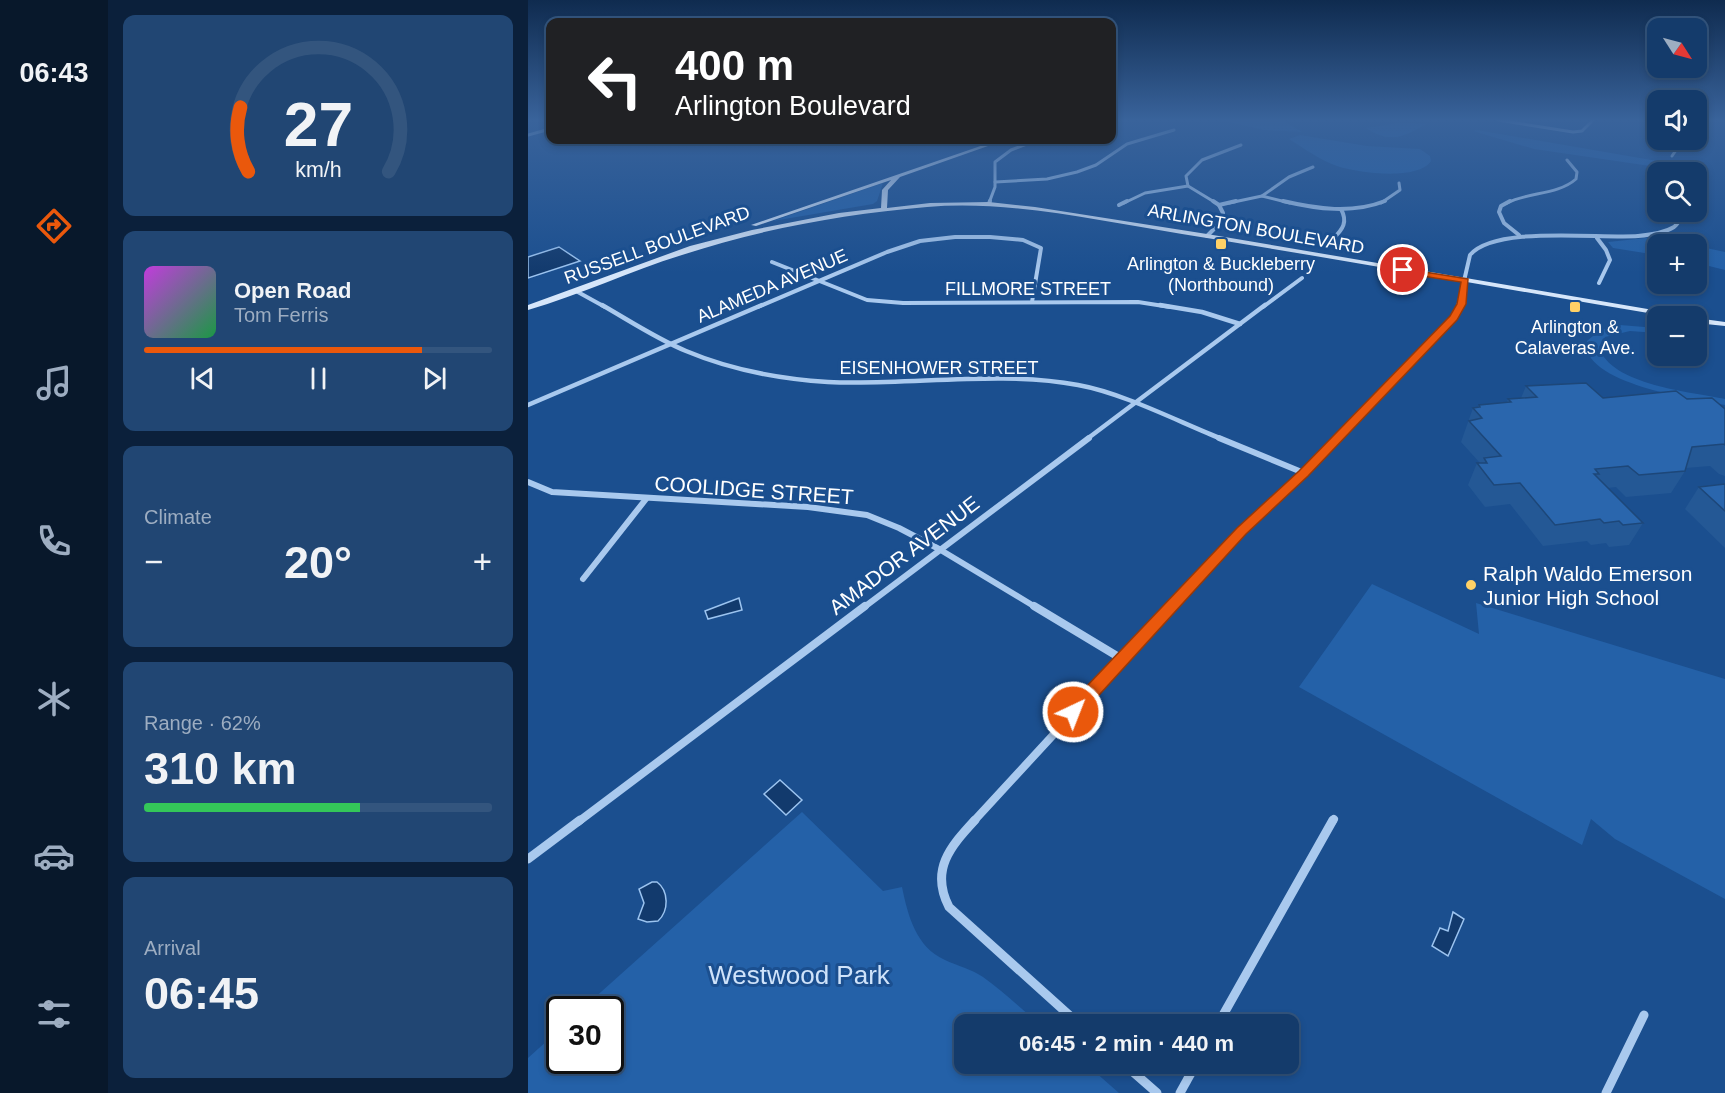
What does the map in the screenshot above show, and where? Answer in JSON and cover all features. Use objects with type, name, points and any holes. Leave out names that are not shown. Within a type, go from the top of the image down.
[{"type":"main road","name":"RUSSELL BOULEVARD","points":[[528,308],[687,251],[708,241],[911,171]]},
{"type":"main road","points":[[884,208],[885,190],[899,175]]},
{"type":"main road","name":"ARLINGTON BOULEVARD","points":[[687,251],[796,222],[884,208],[989,204],[1207,236],[1647,311]]},
{"type":"main road","points":[[1707,322],[1725,324]]},
{"type":"street","points":[[989,204],[995,182],[994,171]]},
{"type":"street","points":[[995,182],[1039,180],[1080,171]]},
{"type":"street","points":[[1188,186],[1186,176],[1189,171]]},
{"type":"street","points":[[1219,205],[1262,196],[1289,177],[1303,171]]},
{"type":"street","points":[[1519,235],[1504,222],[1499,212],[1501,206],[1516,198],[1569,185],[1576,179],[1576,171]]},
{"type":"street","points":[[1262,196],[1303,207],[1341,209],[1385,202],[1394,198],[1400,190],[1399,183]]},
{"type":"street","points":[[1119,205],[1145,193],[1188,186],[1219,205],[1223,216],[1207,236]]},
{"type":"street","points":[[1334,239],[1347,224],[1347,219],[1341,209]]},
{"type":"street","points":[[1069,1014],[949,907],[941,884],[942,867],[951,846],[1241,531],[1304,473],[1454,318],[1462,304],[1469,257],[1473,251],[1482,244],[1519,235],[1625,238],[1660,231],[1677,222]]},
{"type":"street","name":"ALAMEDA AVENUE","points":[[528,405],[903,246],[932,238],[982,238],[1036,242],[1041,248],[1032,302]]},
{"type":"street","points":[[1597,238],[1609,253],[1611,261],[1599,283]]},
{"type":"street","name":"FILLMORE STREET","points":[[772,262],[817,282],[867,300],[885,302],[1152,303],[1202,312],[1240,324]]},
{"type":"street","name":"AMADOR AVENUE","points":[[528,859],[1302,278]]},
{"type":"street","name":"EISENHOWER STREET","points":[[576,291],[672,344],[720,364],[795,379],[862,383],[1054,381],[1091,387],[1304,473]]},
{"type":"street","name":"COOLIDGE STREET","points":[[528,482],[552,492],[808,507],[867,515],[899,528],[939,549],[1122,659]]},
{"type":"street","points":[[583,579],[646,499]]},
{"type":"street","points":[[1224,1014],[1334,819]]},
{"type":"street","points":[[1606,1093],[1644,1015]]},
{"type":"street","points":[[1135,1074],[1157,1093]]},
{"type":"street","points":[[1180,1093],[1190,1074]]},
{"type":"green space","points":[[1360,171],[1414,171],[1387,174]]},
{"type":"green space","points":[[883,183],[877,201],[873,204],[773,221]]},
{"type":"green space","points":[[1647,238],[1647,253],[1613,248],[1608,242]]},
{"type":"green space","points":[[1707,248],[1725,252],[1725,270],[1707,266]]},
{"type":"green space","points":[[1620,325],[1647,327],[1647,332],[1630,331],[1605,337],[1599,347],[1606,360],[1635,378],[1654,385],[1725,399],[1725,405],[1642,387],[1601,368],[1589,356],[1587,341],[1600,330]]},
{"type":"green space","points":[[1372,584],[1479,634],[1476,603],[1725,679],[1725,899],[1615,839],[1591,819],[1582,845],[1299,687]]},
{"type":"green space","name":"Westwood Park","points":[[802,812],[883,891],[902,887],[915,930],[927,947],[945,960],[983,977],[1028,1014],[954,1014],[954,1074],[1097,1074],[1119,1093],[528,1093],[528,1058],[546,1042],[546,1074],[624,1074],[624,996],[597,996]]},
{"type":"shaded area","points":[[559,247],[580,261],[528,278],[528,257]]},
{"type":"shaded area","points":[[739,598],[742,610],[708,619],[705,611]]},
{"type":"shaded area","points":[[780,780],[802,800],[786,815],[764,794]]},
{"type":"shaded area","points":[[652,882],[657,882],[664,890],[666,907],[658,921],[647,922],[638,919],[644,903],[639,889]]},
{"type":"shaded area","points":[[1453,912],[1464,919],[1448,956],[1432,946],[1440,928],[1448,931]]},
{"type":"building","name":"Ralph Waldo Emerson Junior High School","points":[[1586,383],[1603,398],[1676,391],[1687,399],[1712,398],[1725,409],[1725,445],[1692,447],[1685,471],[1639,475],[1628,466],[1595,469],[1599,474],[1594,474],[1643,523],[1623,525],[1619,521],[1604,523],[1600,519],[1555,525],[1520,483],[1494,485],[1477,463],[1487,463],[1484,458],[1501,456],[1469,421],[1482,418],[1473,408],[1480,407],[1479,405],[1511,402],[1508,399],[1537,397],[1526,386]]},
{"type":"building","points":[[1725,484],[1725,511],[1699,487]]},
{"type":"place","name":"Arlington & Buckleberry (Northbound)","points":[[1221,244]]},
{"type":"place","name":"Arlington & Calaveras Ave.","points":[[1575,307]]},
{"type":"place","name":"Ralph Waldo Emerson Junior High School","points":[[1471,585]]},
{"type":"route","points":[[1073,712],[1241,531],[1304,473],[1454,318],[1462,304],[1465,280],[1403,270]]}]
